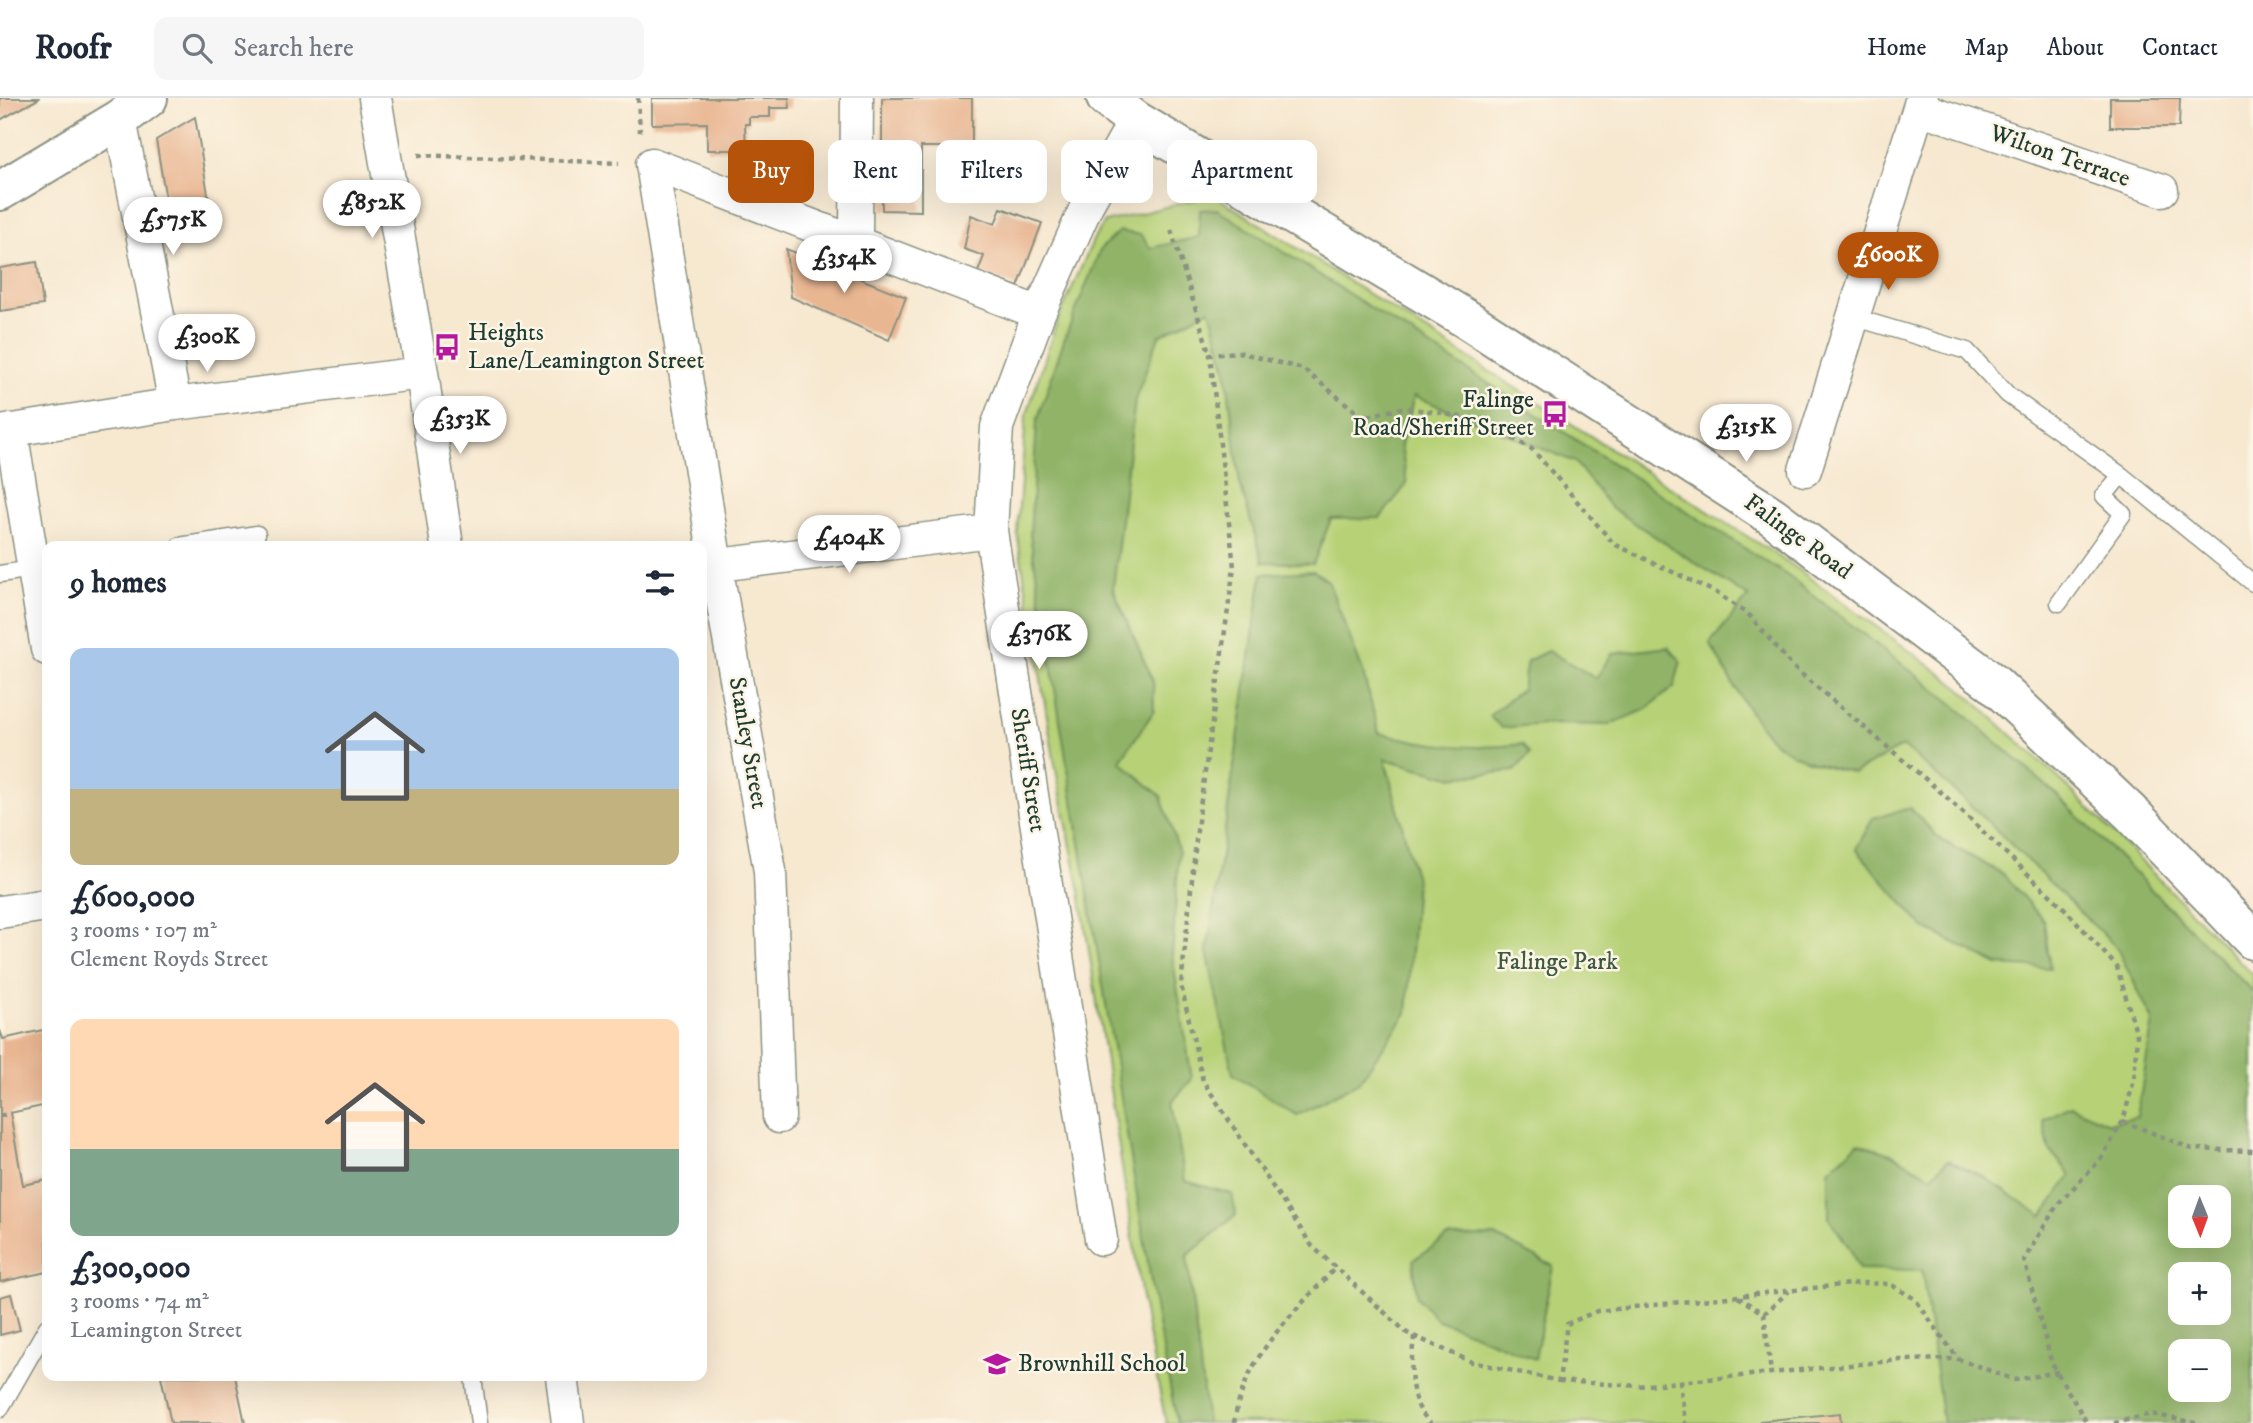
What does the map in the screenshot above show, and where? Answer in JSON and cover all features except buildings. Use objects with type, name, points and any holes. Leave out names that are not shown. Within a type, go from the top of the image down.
[{"type":"main road","points":[[0,191],[134,109]]},
{"type":"main road","name":"Falinge Road","points":[[1121,109],[1468,320],[1772,516],[1993,683],[2133,815],[2253,940]]},
{"type":"street","points":[[375,98],[422,373],[446,541]]},
{"type":"street","points":[[856,241],[857,98]]},
{"type":"street","points":[[1805,470],[1920,103]]},
{"type":"street","name":"Wilton Terrace","points":[[1920,103],[2162,190]]},
{"type":"street","points":[[134,109],[175,404]]},
{"type":"street","name":"Sheriff Street","points":[[1101,1239],[990,531],[997,427],[1039,313],[1087,205],[1121,109]]},
{"type":"street","points":[[652,164],[1039,313]]},
{"type":"street","name":"Stanley Street","points":[[652,164],[705,541]]},
{"type":"street","points":[[41,568],[5,431],[175,404],[422,373]]},
{"type":"street","points":[[709,566],[990,531]]},
{"type":"street","name":"Stanley Street","points":[[709,566],[770,871],[779,1117]]},
{"type":"street","points":[[0,912],[42,906]]},
{"type":"street","points":[[563,1381],[568,1423]]},
{"type":"lane","points":[[1853,317],[1967,351],[2008,396],[2121,475],[2253,583]]},
{"type":"lane","points":[[2059,603],[2123,514],[2104,496],[2121,475]]},
{"type":"lane","points":[[212,541],[257,534]]},
{"type":"lane","points":[[0,574],[41,568]]},
{"type":"lane","points":[[0,1409],[42,1336]]},
{"type":"lane","points":[[474,1381],[479,1423]]},
{"type":"path","points":[[384,154],[652,164]]},
{"type":"path","points":[[1171,230],[1210,355],[1234,567],[1198,821],[1181,985],[1203,1082],[1312,1246],[1414,1336],[1472,1362],[1559,1381],[1639,1386],[1901,1360],[1958,1359],[2015,1380],[2058,1372]]},
{"type":"path","points":[[1210,355],[1238,352],[1303,369],[1363,416],[1402,408],[1438,412],[1483,422],[1532,449],[1614,544],[1717,593],[1750,616],[1793,667],[1942,793],[2064,908],[2117,967],[2137,1035],[2134,1080],[2123,1121],[2101,1159],[2057,1205],[2024,1260],[2053,1364],[2087,1423]]},
{"type":"path","points":[[0,1116],[10,1113]]},
{"type":"path","points":[[2123,1121],[2192,1149],[2253,1151]]},
{"type":"path","points":[[1234,1423],[1239,1395],[1265,1344],[1335,1268]]},
{"type":"path","points":[[1559,1381],[1567,1324],[1597,1311],[1860,1283],[1890,1284],[1915,1298],[1958,1359]]},
{"type":"path","points":[[1764,1314],[1790,1290]]},
{"type":"path","points":[[1737,1296],[1764,1314],[1771,1373]]},
{"type":"path","points":[[1414,1336],[1410,1379],[1420,1413],[1432,1423]]},
{"type":"path","points":[[1680,1381],[1685,1423]]},
{"type":"path","points":[[2115,1423],[2152,1414],[2196,1423]]},
{"type":"green space","name":"Falinge Park","points":[[1182,203],[1226,203],[1792,565],[1959,687],[2064,783],[2253,975],[2253,1423],[1166,1423],[1145,1318],[1080,892],[1055,765],[1017,533],[1026,417],[1055,327],[1094,238],[1105,222]]},
{"type":"green space","points":[[1217,209],[1791,578],[1952,703],[2058,796],[2253,992],[2253,1423],[1943,1423],[1922,1270],[1859,1269],[1850,1249],[1829,1218],[1829,1170],[1858,1143],[1894,1155],[1931,1176],[1948,1160],[1984,1177],[2042,1216],[2071,1176],[2049,1149],[2043,1119],[2070,1106],[2108,1123],[2137,1117],[2153,1021],[2117,948],[1980,814],[1903,746],[1854,773],[1804,759],[1777,744],[1750,712],[1710,643],[1748,597],[1611,508],[1575,462],[1414,396],[1401,445],[1407,484],[1380,518],[1331,519],[1313,564],[1263,562],[1240,484],[1226,370],[1210,309],[1159,336],[1135,400],[1113,589],[1153,681],[1154,711],[1120,761],[1161,796],[1179,852],[1172,955],[1192,1079],[1172,1102],[1185,1181],[1232,1194],[1236,1215],[1187,1256],[1207,1423],[1177,1423],[1157,1319],[1030,535],[1037,421],[1064,340],[1101,248],[1119,231],[1141,235],[1150,248],[1199,237],[1200,210]]},
{"type":"green space","points":[[1314,571],[1328,581],[1362,669],[1379,733],[1450,746],[1522,744],[1530,754],[1514,771],[1450,777],[1385,759],[1416,879],[1407,1013],[1359,1082],[1297,1115],[1233,1074],[1207,952],[1262,574]]},
{"type":"green space","points":[[1668,647],[1681,661],[1674,687],[1645,710],[1608,725],[1543,724],[1502,728],[1489,716],[1522,689],[1527,661],[1548,651],[1596,678],[1612,654]]},
{"type":"green space","points":[[1910,808],[1941,840],[2003,874],[2044,921],[2050,968],[1998,965],[1923,927],[1856,849],[1873,818]]},
{"type":"green space","points":[[1495,1236],[1553,1266],[1535,1359],[1436,1319],[1417,1297],[1413,1260],[1448,1237]]},
{"type":"place","name":"Heights Lane/Leamington Street","points":[[447,347]]},
{"type":"place","name":"Falinge Road/Sheriff Street","points":[[1555,414]]},
{"type":"place","name":"Brownhill School","points":[[997,1364]]}]
